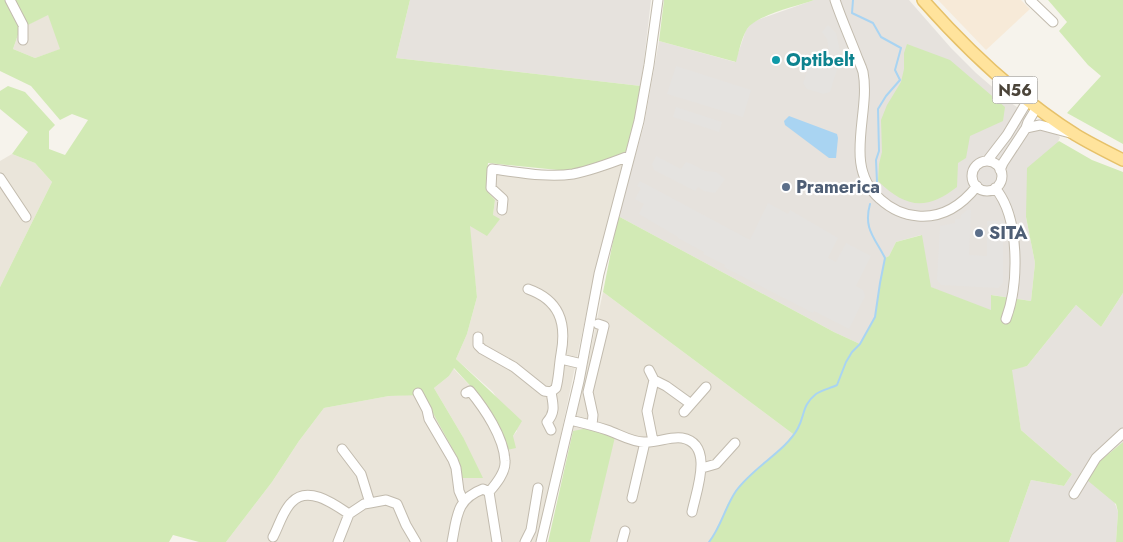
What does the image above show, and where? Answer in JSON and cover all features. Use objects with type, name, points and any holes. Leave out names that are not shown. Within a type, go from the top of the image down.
[{"type":"main road","name":"N56","points":[[923,0],[964,44],[1032,104],[1074,134],[1123,160]]},
{"type":"street","points":[[10,0],[23,25],[23,40]]},
{"type":"street","points":[[541,542],[570,420],[599,274],[639,121],[658,0]]},
{"type":"street","points":[[835,0],[862,70],[864,86],[860,140],[861,167],[867,182],[876,195],[896,211],[913,216],[924,216],[944,213],[962,202],[977,186]]},
{"type":"street","points":[[1030,0],[1053,22]]},
{"type":"street","points":[[1032,104],[1026,128],[1000,170],[1001,180],[995,188],[986,190],[977,186],[972,178],[974,169],[978,164],[987,161],[1032,104]]},
{"type":"street","points":[[1026,128],[1040,125],[1074,134]]},
{"type":"street","points":[[502,210],[502,199],[491,188],[492,169],[548,175],[572,174],[603,166],[629,156]]},
{"type":"street","points":[[987,161],[995,164],[1000,170]]},
{"type":"street","points":[[0,178],[26,217]]},
{"type":"street","points":[[995,188],[1008,213],[1013,242],[1014,286],[1006,319]]},
{"type":"street","points":[[478,337],[478,345],[482,349],[506,361],[544,391],[551,392],[556,388],[567,324],[545,296],[528,289]]},
{"type":"street","points":[[592,425],[593,415],[588,392],[604,326],[598,324]]},
{"type":"street","points":[[561,359],[582,364]]},
{"type":"street","points":[[649,370],[654,380],[691,404]]},
{"type":"street","points":[[631,498],[649,442],[647,411],[654,380]]},
{"type":"street","points":[[684,412],[706,387]]},
{"type":"street","points":[[466,394],[470,391],[488,416],[505,460],[502,473],[489,492],[497,542]]},
{"type":"street","points":[[551,392],[554,408],[553,416],[547,422],[551,430]]},
{"type":"street","points":[[418,393],[427,410],[429,419],[453,460],[459,491],[463,500]]},
{"type":"street","points":[[570,420],[592,425],[633,440],[649,442],[681,438],[690,440],[697,447],[702,458],[702,468],[692,512]]},
{"type":"street","points":[[1074,494],[1096,458],[1123,433]]},
{"type":"street","points":[[702,468],[716,464],[735,443]]},
{"type":"street","points":[[342,449],[361,474],[370,503]]},
{"type":"street","points":[[526,542],[531,530],[538,488]]},
{"type":"street","points":[[452,542],[463,500],[471,493],[483,489],[489,492]]},
{"type":"street","points":[[274,537],[286,510],[297,497],[308,494],[318,497],[349,514]]},
{"type":"street","points":[[338,542],[349,514],[364,504],[386,500],[397,504],[416,542]]},
{"type":"street","points":[[622,542],[625,531]]},
{"type":"shaded area","points":[[410,0],[651,0],[641,86],[396,58]]},
{"type":"shaded area","points":[[814,0],[909,0],[951,48],[976,73],[1011,103],[1060,137],[1026,217],[1035,263],[1031,301],[992,295],[991,311],[930,287],[921,235],[896,242],[889,256],[885,258],[875,317],[860,344],[834,332],[618,216],[644,125],[659,41],[735,62],[746,30],[752,23]]},
{"type":"shaded area","points":[[938,0],[1021,0],[1030,9],[986,50]]},
{"type":"shaded area","points":[[48,14],[61,49],[35,58],[13,49],[20,29]]},
{"type":"shaded area","points":[[828,25],[836,33],[840,60],[830,92],[823,94],[807,89],[803,83],[814,51],[821,54],[829,51],[827,39],[822,32]]},
{"type":"shaded area","points":[[676,66],[751,90],[743,117],[667,94]]},
{"type":"shaded area","points":[[676,107],[722,122],[719,132],[673,117]]},
{"type":"shaded area","points":[[12,154],[35,163],[52,182],[0,287],[0,161]]},
{"type":"shaded area","points":[[656,156],[681,169],[686,162],[705,171],[716,172],[725,179],[715,193],[704,191],[698,187],[695,191],[654,170],[652,164]]},
{"type":"shaded area","points":[[624,162],[591,291],[553,472],[536,542],[226,542],[272,482],[324,408],[389,396],[423,394],[457,457],[463,437],[434,388],[449,376],[453,368],[513,436],[517,431],[493,392],[456,359],[467,334],[477,297],[469,226],[493,215],[495,200],[486,190],[487,174],[549,178],[575,176],[603,171]]},
{"type":"shaded area","points":[[640,181],[750,240],[768,203],[788,214],[790,210],[838,238],[828,258],[836,262],[846,243],[871,256],[856,286],[863,290],[865,296],[849,329],[814,311],[813,313],[724,267],[725,265],[703,254],[704,252],[639,214],[644,204],[635,199],[641,188],[637,186]]},
{"type":"shaded area","points":[[967,210],[971,210],[969,255],[987,256],[987,221],[1003,221],[1003,283],[998,288],[941,285],[937,280],[940,226],[955,223],[955,219],[960,219],[961,215]]},
{"type":"shaded area","points":[[603,292],[793,434],[781,449],[750,475],[737,489],[709,542],[590,542],[614,437],[573,431]]},
{"type":"shaded area","points":[[1123,293],[1123,442],[1100,461],[1118,512],[1116,542],[1009,542],[1031,480],[1064,486],[1072,474],[1021,430],[1011,369],[1027,366],[1076,305],[1101,327]]},
{"type":"green space","points":[[0,0],[410,0],[396,58],[641,86],[637,113],[625,154],[568,171],[488,163],[486,190],[495,200],[493,215],[500,219],[487,236],[470,226],[477,297],[467,334],[456,359],[522,421],[513,436],[516,448],[507,450],[475,391],[454,368],[449,376],[434,388],[463,437],[483,478],[461,478],[457,457],[423,395],[389,396],[324,408],[272,482],[226,542],[199,542],[173,535],[169,542],[0,542],[0,287],[52,182],[35,163],[12,154],[28,132],[0,109],[0,91],[8,86],[25,92],[55,125],[49,131],[49,149],[65,155],[88,120],[72,114],[60,120],[31,86],[0,71]],"holes":[[[48,15],[60,49],[35,58],[13,49],[20,29]]]},
{"type":"green space","points":[[664,0],[814,0],[768,15],[752,24],[743,37],[736,62],[659,41]]},
{"type":"green space","points":[[1048,0],[1123,0],[1123,144],[1067,113],[1101,76],[1088,65],[1059,31],[1067,22]]},
{"type":"green space","points":[[907,44],[950,60],[1005,107],[1003,121],[970,136],[966,158],[958,163],[957,187],[946,195],[926,203],[916,203],[898,197],[878,181],[882,152],[881,120],[887,105],[901,82],[904,69],[904,53]]},
{"type":"green space","points":[[1059,141],[1092,160],[1123,172],[1123,293],[1101,327],[1076,305],[1027,366],[1012,370],[1021,430],[1072,474],[1064,486],[1031,480],[1009,542],[709,542],[737,489],[750,475],[781,449],[793,434],[603,292],[618,216],[834,332],[860,344],[875,317],[885,258],[889,256],[896,242],[922,235],[931,287],[991,310],[991,295],[1031,301],[1035,263],[1026,217],[1027,168]]},
{"type":"green space","points":[[588,428],[615,437],[590,542],[548,542],[573,431]]},
{"type":"green space","points":[[1123,442],[1123,542],[1116,542],[1118,512],[1116,504],[1087,480],[1100,461]]},
{"type":"water","points":[[789,116],[837,134],[836,158],[829,158],[785,125],[784,121]]},
{"type":"waterway","points":[[853,0],[852,13],[873,23],[881,37],[901,48],[895,70],[900,80],[878,109],[879,151],[876,160],[877,182]]},
{"type":"waterway","points":[[709,542],[736,491],[751,474],[778,452],[793,436],[811,398],[837,385],[846,362],[860,344],[875,317],[885,258],[869,227],[868,213],[870,204]]},
{"type":"place","name":"Optibelt","points":[[776,60]]},
{"type":"place","name":"Pramerica","points":[[786,187]]},
{"type":"place","name":"SITA","points":[[979,233]]}]
